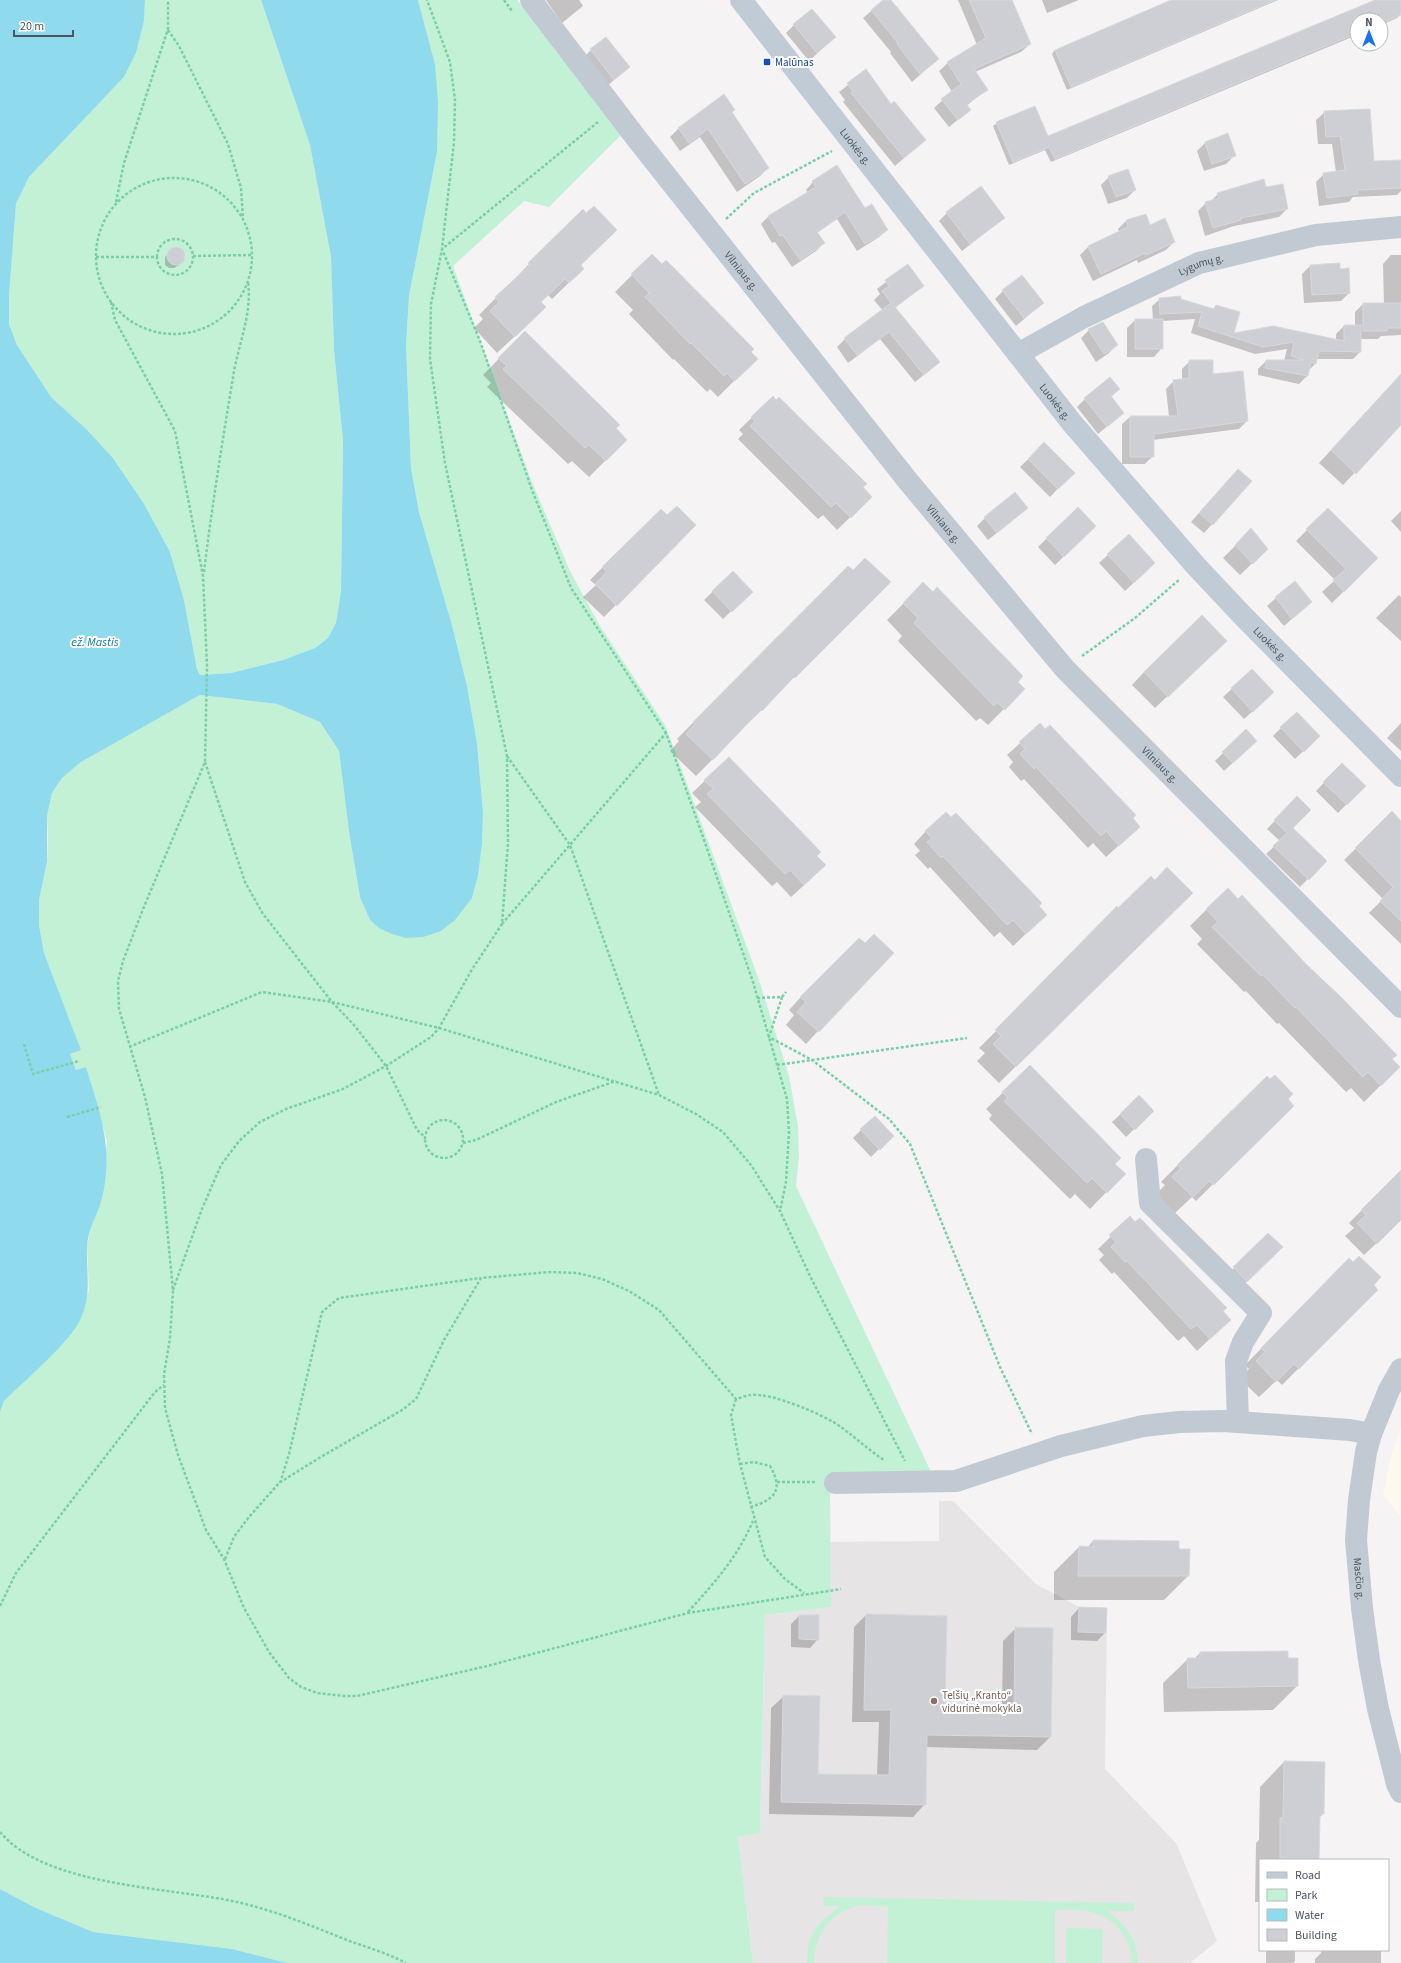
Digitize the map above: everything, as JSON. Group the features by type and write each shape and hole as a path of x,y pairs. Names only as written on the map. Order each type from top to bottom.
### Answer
{"main road":[{"name":"Luokės g.","path":"741,0 1072,424 1196,566 1243,616 1401,776"}],"street":[{"name":"Vilniaus g.","path":"532,0 632,133 908,482 1064,669 1401,1007"},
{"name":"Lygumų g.","path":"1018,354 1084,317 1199,263 1316,235 1401,227"},
{"path":"1146,1159 1150,1203 1261,1313 1243,1342 1236,1361 1238,1422"},
{"name":"Masčio g.","path":"1401,1368 1389,1390 1371,1434 1366,1452 1359,1500 1356,1540 1362,1608 1378,1709 1397,1784 1401,1792"},
{"path":"834,1482 956,1481 1041,1452 1143,1426 1179,1422 1238,1422 1350,1430 1371,1434"}],"path":[{"path":"168,0 168,29 124,163 116,203 103,225 98,238 96,257 98,273 103,288 111,302 123,315 147,329 169,334 186,333 218,321 230,310 241,296 248,281"},
{"path":"427,0 450,62 455,100 454,142 442,250 431,311 430,359 436,411 446,471 507,756 508,843 502,924"},
{"path":"168,29 179,46 228,144 241,188 243,219"},
{"path":"442,250 598,122"},
{"path":"712,233 754,193 834,150 850,139"},
{"path":"116,203 136,188 159,179 184,178 208,185 228,199 243,219 250,236 252,255 248,281 250,298 246,323 233,376 211,512 203,576"},
{"path":"175,239 180,240 189,246 193,256 190,267 186,271 175,275 164,272 160,268 157,257 160,246 175,239"},
{"path":"442,250 480,341 532,490 571,588 666,733 757,998 787,1099 789,1132 786,1182 780,1210"},
{"path":"193,256 252,255"},
{"path":"96,257 157,257"},
{"path":"111,302 115,320 175,431 203,576 207,666 205,762 245,882 263,914 332,1002 354,1025 386,1066 418,1130 425,1137"},
{"path":"1064,669 1134,618 1196,566"},
{"path":"173,1291 202,1209 221,1165 239,1141 260,1122 286,1109 342,1089 386,1066 431,1037 439,1028 472,971 502,924 666,733"},
{"path":"507,756 570,844 659,1094"},
{"path":"205,762 123,960 118,981 119,1009 145,1098 162,1174 173,1291 165,1385 165,1408 178,1455 206,1530 224,1559 244,1608 269,1652 289,1678 301,1687 317,1693 357,1696 488,1666 688,1613 841,1589"},
{"path":"129,1047 262,992 332,1002 439,1028 659,1094 696,1114 723,1132 751,1165 780,1210 810,1276 912,1474 914,1482"},
{"path":"769,1037 782,997 786,992"},
{"path":"757,998 782,997"},
{"path":"769,1037 812,1060 889,1119 910,1144 1000,1367 1041,1452"},
{"path":"777,1065 967,1038"},
{"path":"24,1044 33,1074 79,1061"},
{"path":"463,1143 476,1140 556,1102 616,1081"},
{"path":"68,1118 101,1107"},
{"path":"446,1120 458,1125 462,1131 463,1143 457,1154 451,1158 439,1158 429,1151 426,1145 425,1137 429,1128 434,1123 446,1120"},
{"path":"280,1484 289,1454 322,1312 339,1298 481,1278 550,1272 577,1274 602,1279 629,1291 659,1310 736,1399"},
{"path":"224,1559 234,1537 280,1484 319,1458 402,1410 416,1399 444,1340 481,1278"},
{"path":"0,1606 16,1573 156,1392 165,1385"},
{"path":"736,1399 752,1394 787,1401 818,1414 840,1426 865,1447 889,1463"},
{"path":"736,1399 732,1415 740,1464 750,1507 765,1557 785,1579 804,1594"},
{"path":"740,1464 754,1462 770,1466 778,1479 777,1489 770,1499 750,1507"},
{"path":"777,1482 834,1482"},
{"path":"688,1613 724,1572 743,1545 754,1520"},
{"path":"0,1832 20,1850 40,1862 74,1874 244,1904 286,1915 406,1963"}],"shaded area":[{"path":"1401,1427 1401,1517 1383,1495 1390,1460"},
{"name":"Telšių „Kranto“ vidurinė mokykla","path":"939,1501 953,1501 1036,1584 1079,1607 1107,1608 1105,1769 1176,1843 1217,1941 1190,1963 753,1963 738,1837 760,1833 765,1615 831,1607 830,1542 939,1541"}],"green space":[{"path":"145,0 261,0 310,145 331,257 334,350 343,441 341,591 336,623 328,638 315,648 283,660 231,673 200,675 197,669 184,600 170,552 85,428 51,397 17,345 9,324 9,295 16,204 29,177 124,77 136,53 144,21"},
{"path":"418,0 517,0 623,133 549,207 524,201 453,266 531,480 570,571 600,626 665,725 759,980 789,1076 798,1126 799,1156 796,1186 939,1489 830,1490 831,1607 765,1615 760,1833 738,1837 753,1963 287,1963 232,1949 93,1932 36,1908 0,1889 0,1412 4,1401 65,1341 89,1291 87,1246 92,1221 102,1199 107,1141 86,1067 76,1070 70,1054 81,1050 44,953 39,925 39,900 47,862 47,816 52,793 62,778 81,762 200,695 277,704 320,722 339,751 349,832 360,897 370,920 472,898 478,876 482,844 483,812 477,743 467,686 452,625 419,512 411,468 406,345 409,296 437,152 435,64"},
{"path":"823,1897 1134,1903 1134,1911 1108,1911 1121,1922 1130,1933 1136,1946 1138,1963 1132,1963 1129,1945 1125,1937 1114,1924 1107,1919 1086,1911 1055,1910 1055,1963 887,1963 888,1907 864,1905 848,1909 839,1914 825,1927 817,1944 814,1954 814,1963 807,1963 809,1944 815,1930 825,1918 840,1906 823,1906"},
{"path":"1066,1928 1103,1929 1102,1963 1066,1963"}],"water":[{"name":"ež. Mastis","path":"0,0 145,0 144,21 136,53 124,77 29,177 16,204 9,295 9,324 17,345 51,397 85,428 112,457 144,504 170,552 184,600 197,669 200,675 231,673 283,660 315,648 328,638 336,623 341,591 343,441 334,350 331,257 310,145 261,0 418,0 435,64 438,102 437,152 409,296 406,345 411,468 419,512 452,625 467,686 477,743 483,812 482,844 478,876 472,898 455,920 441,931 423,937 406,938 379,928 370,920 360,897 349,832 339,751 320,722 277,704 200,695 81,762 62,778 52,793 47,816 47,862 39,900 39,925 44,953 81,1050 70,1054 76,1070 86,1067 96,1100 104,1131 107,1163 102,1198 91,1227 88,1240 88,1283 86,1300 81,1318 67,1339 57,1350 4,1401 0,1412"},
{"path":"0,1889 36,1908 93,1932 232,1949 287,1963 0,1963"}],"building":[{"path":"883,0 891,0 939,59 920,74 897,44 898,43 871,10"},
{"path":"969,0 1012,0 1031,44 974,69 988,90 966,104 971,110 958,120 941,99 961,84 947,62 986,38"},
{"path":"1171,0 1275,0 1071,87 1055,50"},
{"path":"1375,0 1401,0 1401,15 1389,20 1389,12 1349,12 1349,36 1055,159 1049,147 1013,162 996,122 1035,106 1048,136"},
{"path":"812,9 836,37 817,53 793,24"},
{"path":"606,37 630,67 614,80 590,49"},
{"path":"866,69 891,104 894,101 926,140 904,158 851,93 853,92 847,83"},
{"path":"724,94 735,110 732,112 769,168 745,184 708,129 689,143 678,128"},
{"path":"1370,109 1374,161 1401,160 1401,188 1357,190 1358,194 1327,198 1323,173 1345,170 1340,136 1326,137 1324,111"},
{"path":"1228,133 1236,156 1212,164 1205,142"},
{"path":"837,165 865,208 872,204 888,230 865,244 845,212 817,232 825,243 800,260 783,235 780,236 768,216 816,187 812,181"},
{"path":"1128,169 1136,190 1116,197 1108,176"},
{"path":"1264,179 1266,187 1283,184 1288,209 1241,218 1241,220 1213,228 1205,202 1219,198 1217,193"},
{"path":"981,186 1005,218 970,244 946,212"},
{"path":"594,206 617,230 581,265 584,269 569,283 565,279 541,302 546,307 515,337 490,311 499,302 495,297 530,265 528,263 583,209 586,213"},
{"path":"1146,214 1150,225 1165,218 1175,242 1146,255 1145,253 1101,274 1088,246 1128,227 1126,220"},
{"path":"176,247 182,250 185,256 182,262 176,265 170,262 167,256 170,250"},
{"path":"652,254 662,264 666,260 754,349 751,352 758,359 735,381 727,373 724,376 691,343 690,344 645,297 649,293 631,274"},
{"path":"1340,263 1340,269 1349,268 1350,293 1312,295 1310,265"},
{"path":"908,264 924,286 895,307 940,362 924,375 889,332 857,355 844,338 891,303 882,291 889,286 885,280"},
{"path":"1022,275 1044,303 1024,318 1002,290"},
{"path":"1181,296 1181,299 1214,309 1216,305 1240,312 1234,333 1273,326 1344,341 1344,325 1361,325 1361,352 1319,351 1316,364 1311,362 1308,376 1265,368 1266,360 1304,360 1291,356 1294,342 1263,347 1198,326 1202,312 1160,314 1159,298"},
{"path":"1363,303 1401,303 1401,328 1387,328 1387,331 1363,331"},
{"path":"1135,319 1163,319 1163,349 1135,349"},
{"path":"1103,322 1118,345 1104,354 1088,329"},
{"path":"525,331 620,425 616,428 627,440 606,461 589,445 585,448 503,369 507,366 498,358"},
{"path":"1189,360 1213,360 1213,374 1243,371 1248,421 1154,434 1154,457 1130,457 1130,416 1178,416 1173,380 1189,378"},
{"path":"1401,374 1401,425 1356,474 1331,450"},
{"path":"1110,377 1120,389 1111,396 1124,413 1107,427 1084,398"},
{"path":"773,396 776,400 779,397 867,484 863,487 872,497 851,518 836,503 831,507 750,426 755,421 751,417"},
{"path":"1044,442 1075,473 1058,489 1028,459"},
{"path":"1238,469 1252,481 1213,525 1199,513"},
{"path":"1015,492 1028,508 997,533 984,517"},
{"path":"677,506 696,525 617,606 595,584 607,572 602,567 661,509 667,515"},
{"path":"1078,507 1096,526 1064,557 1046,538"},
{"path":"1328,508 1378,558 1344,592 1333,580 1346,569 1306,529"},
{"path":"1251,528 1268,549 1253,564 1235,545"},
{"path":"1129,534 1155,563 1134,583 1107,554"},
{"path":"865,558 891,582 795,678 794,677 762,711 761,709 713,760 686,734 695,724 693,722 848,566 853,570"},
{"path":"733,571 753,592 732,612 712,591"},
{"path":"1295,581 1312,602 1292,619 1275,597"},
{"path":"923,582 933,592 937,587 1023,676 1018,682 1025,689 1005,710 997,702 994,706 914,623 918,618 903,603"},
{"path":"1202,615 1227,641 1168,697 1144,672"},
{"path":"1252,669 1274,692 1253,712 1231,688"},
{"path":"1297,712 1320,736 1304,752 1280,727"},
{"path":"1040,723 1045,729 1050,725 1136,815 1133,818 1140,827 1119,846 1106,831 1101,836 1036,767 1034,769 1020,754 1025,749 1019,742"},
{"path":"1246,729 1257,741 1233,763 1222,752"},
{"path":"729,757 821,852 817,856 826,865 804,885 790,870 785,874 707,794 713,789 704,780"},
{"path":"1342,763 1366,786 1347,805 1323,782"},
{"path":"1297,796 1311,810 1293,828 1327,861 1309,880 1273,846 1287,833 1274,820"},
{"path":"1392,811 1401,821 1401,921 1380,901 1393,887 1355,848"},
{"path":"946,812 951,817 956,813 1042,903 1039,906 1047,915 1026,934 1013,920 1007,925 943,856 941,858 927,842 932,838 925,831"},
{"path":"1167,867 1193,893 1016,1067 993,1044 1001,1036 995,1030 1117,906 1118,908 1151,876 1155,880"},
{"path":"1228,888 1238,899 1242,895 1307,965 1341,997 1397,1055 1392,1059 1400,1067 1381,1086 1368,1072 1363,1077 1296,1007 1295,1008 1263,975 1261,976 1212,927 1218,922 1206,909"},
{"path":"874,934 894,953 819,1032 797,1012 806,1002 800,997 859,938 865,943"},
{"path":"1030,1065 1121,1158 1115,1164 1126,1174 1107,1193 1092,1178 1087,1183 1004,1101 1008,1098 1002,1092"},
{"path":"1275,1075 1293,1094 1288,1099 1294,1106 1214,1185 1209,1181 1193,1197 1172,1177 1181,1168 1177,1165 1267,1076 1270,1079"},
{"path":"1139,1095 1154,1111 1135,1130 1120,1114"},
{"path":"875,1116 894,1136 880,1150 860,1129"},
{"path":"1401,1170 1401,1220 1377,1244 1357,1223 1366,1215 1361,1210"},
{"path":"1130,1216 1135,1222 1140,1218 1227,1308 1223,1311 1231,1320 1210,1339 1197,1325 1191,1329 1127,1261 1125,1262 1111,1247 1116,1242 1109,1235"},
{"path":"1268,1233 1283,1247 1247,1282 1233,1267"},
{"path":"1359,1256 1381,1277 1374,1285 1378,1290 1299,1369 1294,1364 1276,1382 1256,1361 1265,1352 1261,1348 1349,1258 1353,1262"},
{"path":"1093,1540 1179,1541 1179,1549 1190,1549 1189,1576 1078,1576 1079,1546 1093,1547"},
{"path":"1079,1607 1107,1608 1106,1633 1078,1632"},
{"path":"866,1614 947,1616 945,1706 1014,1708 1015,1627 1053,1628 1051,1737 927,1735 926,1805 781,1802 783,1695 820,1696 818,1774 889,1775 891,1710 864,1710"},
{"path":"799,1615 819,1615 819,1640 799,1639"},
{"path":"1288,1651 1288,1658 1298,1658 1298,1686 1188,1688 1187,1658 1200,1658 1200,1652"},
{"path":"1284,1761 1325,1762 1324,1814 1320,1814 1319,1859 1280,1859 1280,1818 1283,1818"}],"place":[{"name":"Malūnas","path":"767,62"},
{"name":"Telšių „Kranto“ vidurinė mokykla","path":"934,1701"}]}
